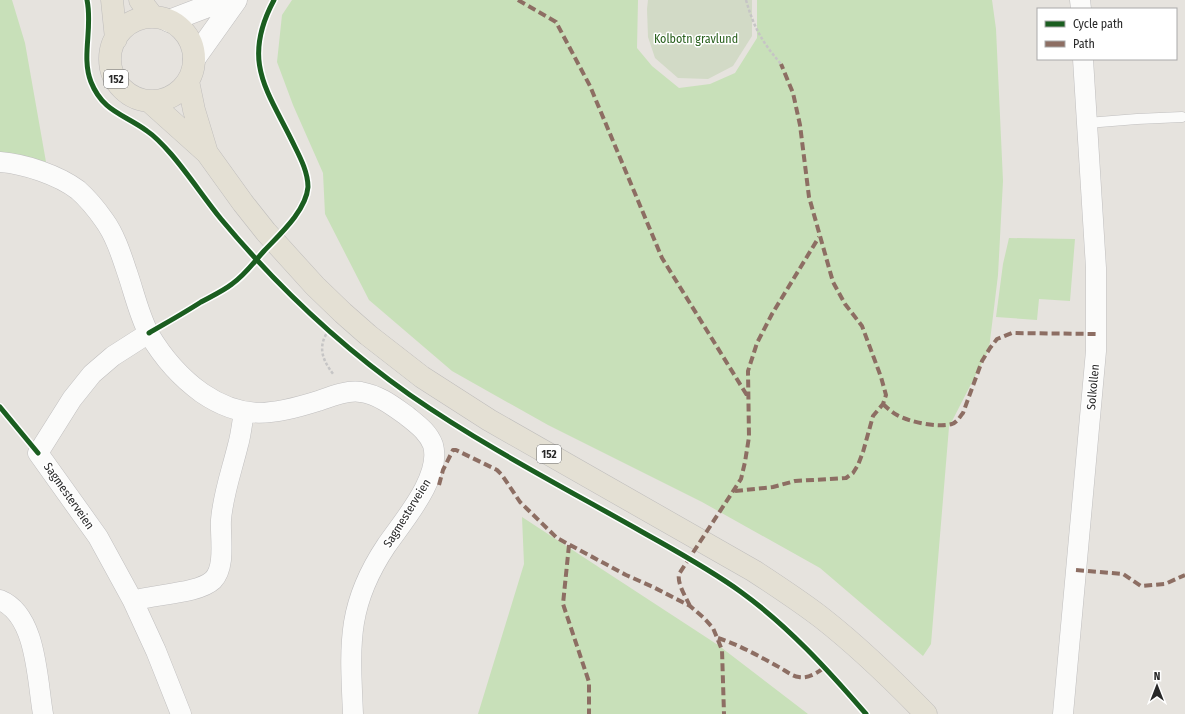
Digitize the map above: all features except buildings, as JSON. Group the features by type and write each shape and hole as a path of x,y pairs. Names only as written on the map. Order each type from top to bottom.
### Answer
{"main road":[{"name":"152","path":"112,0 116,39"},
{"name":"152","path":"140,0 161,19 184,32 190,40 194,59 194,67 188,81 182,89 175,94 158,101 149,101 137,98 126,92 118,83 112,72 110,60 112,48 116,39 124,28 143,18 161,19"},
{"name":"152","path":"188,81 194,110 207,153"},
{"name":"152","path":"149,101 207,153 242,203 289,259 343,313 395,357 422,377 478,413 754,571 822,618 850,641 926,714"}],"street":[{"path":"161,19 224,0"},
{"path":"194,59 236,0"},
{"name":"Solkollen","path":"1063,714 1096,350 1096,268 1083,60"},
{"name":"Sagmesterveien","path":"0,162 39,171 78,190 89,202 104,220 115,238 149,333 170,363 194,387 211,399 230,408 244,412 261,414 279,412 347,393 360,392 372,395 391,404 423,429 429,436 435,458 426,488 375,564 360,595 356,608 352,631 351,667 353,714"},
{"name":"Sagmesterveien","path":"149,333 113,356 92,374 72,399 38,453 98,537 133,601 156,650 182,714"},
{"path":"133,601 198,587 213,580 216,575 220,564 221,525 224,494 239,445 244,412"},
{"path":"0,600 11,606 17,612 26,627 34,659 43,714"}],"lane":[{"path":"1087,123 1182,117"}],"path":[{"path":"746,0 755,28 781,64"},
{"path":"324,326 334,335"},
{"path":"329,330 323,340 323,355 330,369 347,393"}],"green space":[{"path":"0,0 12,0 25,43 46,162 0,153"},
{"path":"292,0 638,0 637,48 652,66 679,88 710,84 735,73 757,38 757,0 992,0 996,29 1003,181 998,275 989,349 949,427 931,644 923,656 820,568 702,502 548,425 452,371 369,300 325,214 323,173 293,105 277,62 282,15"},
{"name":"Kolbotn gravlund","path":"648,0 752,0 752,36 733,66 708,79 678,78 655,58 648,37"},
{"path":"1009,238 1075,239 1070,301 1039,299 1037,320 996,317 1003,264"},
{"path":"522,517 718,645 808,714 478,714 524,564"}],"marked path":[{"path":"518,0 556,22 590,86 662,258 748,397"},
{"path":"735,491 773,487 795,481 846,478 853,473 858,465 873,416 883,404 886,395 862,326 845,304 833,282 809,197 800,125 793,93 781,64"},
{"path":"690,606 679,582 679,574 741,479 749,437 748,371 757,343 772,314 819,237"},
{"path":"883,404 902,418 932,425 952,424 957,421 963,413 982,361 997,339 1012,333 1096,334"},
{"path":"439,485 443,470 453,450 456,450 497,470 520,502 557,538 626,575 690,606 713,628 722,650 724,714"},
{"path":"569,545 563,604 589,682 589,714"},
{"path":"1076,570 1123,574 1141,586 1165,584 1185,575"},
{"path":"718,638 748,650 796,676 810,676 825,667"}],"cycle path":[{"path":"87,0 89,21 87,63 91,82 96,92 108,106 147,131 163,145 221,219 242,243 286,291 334,335 384,376 465,431 522,465 690,559 741,592 775,619 807,649 866,714"},
{"path":"149,333 229,287 245,273 291,222 306,196 308,182 304,166 268,93 262,76 259,60 259,42 264,22 274,0"},
{"path":"0,407 38,453"}]}
